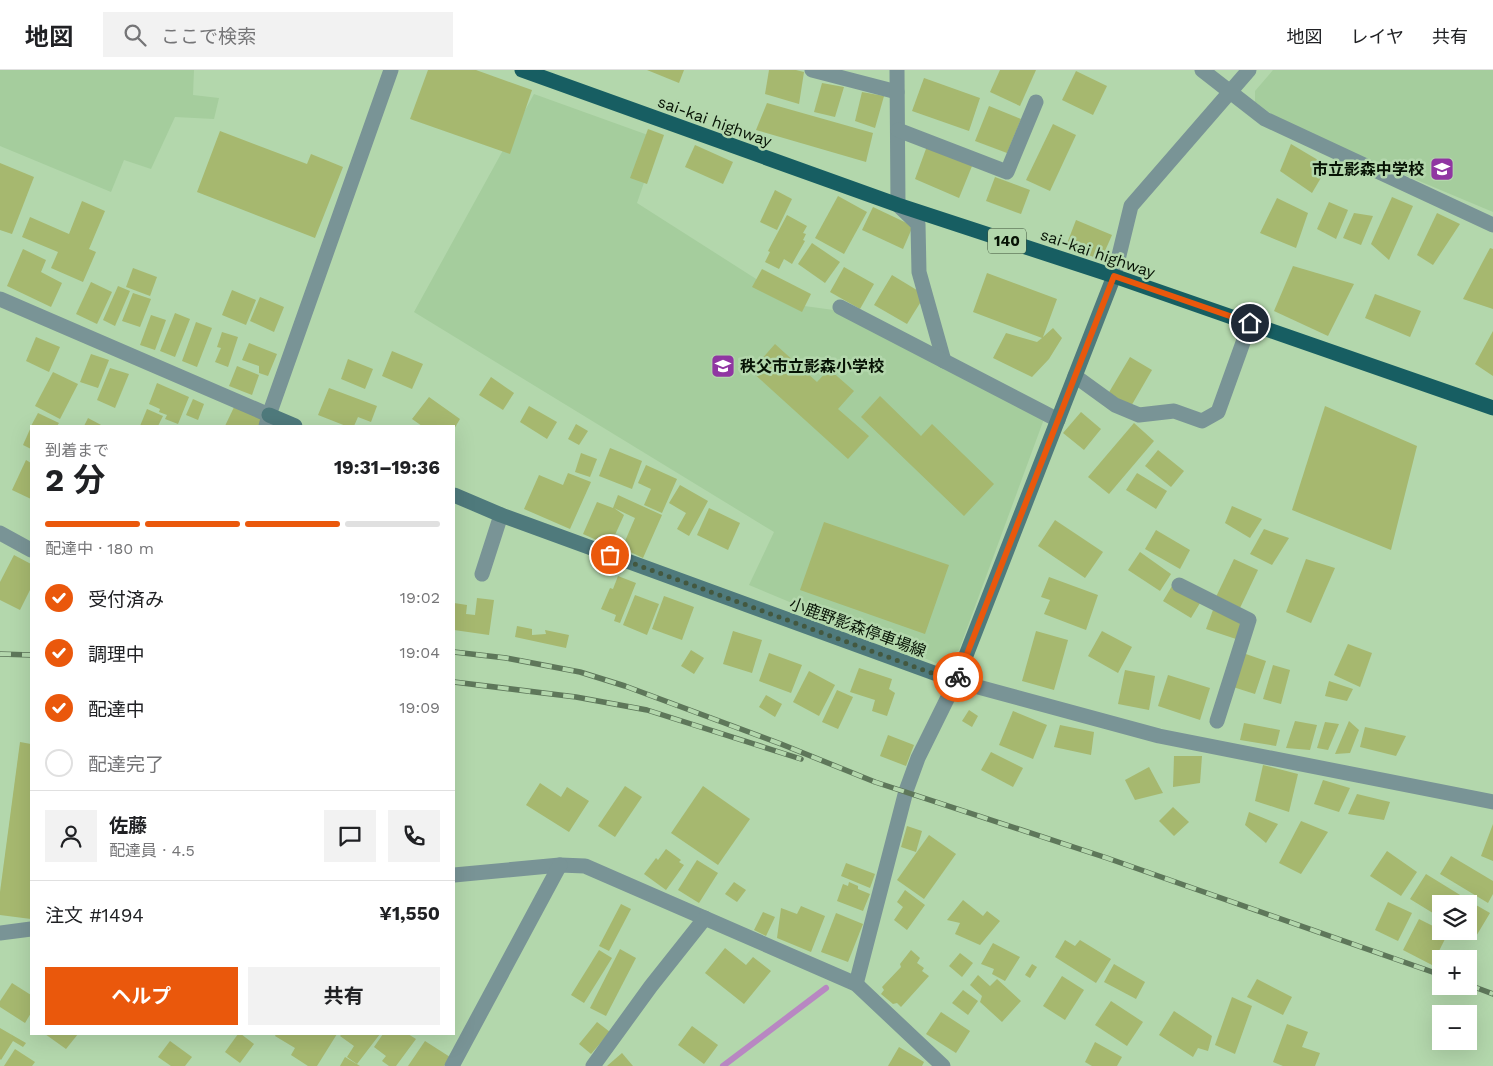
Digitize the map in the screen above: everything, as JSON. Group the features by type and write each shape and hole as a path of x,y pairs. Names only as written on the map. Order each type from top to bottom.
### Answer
{"highway":[{"name":"sai-kai highway","path":"522,70 898,205 1114,276 1493,408"}],"main road":[{"path":"956,682 1114,276"},
{"path":"268,421 290,425"},
{"name":"小鹿野影森停車場線","path":"455,495 501,515 956,682"}],"street":[{"path":"0,299 268,421 391,70"},
{"path":"812,70 897,92"},
{"path":"897,70 898,205 918,224 919,272 944,361"},
{"path":"1202,70 1265,119 1493,225"},
{"path":"1114,276 1131,206 1249,70"},
{"path":"898,130 1007,172 1036,102"},
{"path":"840,307 1058,420"},
{"path":"1075,376 1115,404 1139,415 1174,411 1202,421 1218,412 1250,323"},
{"path":"482,574 501,515"},
{"path":"0,533 30,549"},
{"path":"1179,585 1249,620 1217,720"},
{"path":"856,984 906,791 918,758 956,682 1159,736 1493,802"},
{"path":"455,875 560,865 585,866 856,984 939,1064"},
{"path":"452,1066 560,865"},
{"path":"592,1066 651,986 705,918"},
{"path":"0,933 30,929"}],"shaded area":[{"path":"0,70 194,70 193,95 219,98 214,119 175,117 151,169 124,160 111,192 0,146"},
{"name":"市立影森中学校","path":"1273,70 1493,70 1493,212 1288,126 1255,102 1255,91"},
{"name":"秩父市立影森小学校","path":"534,94 659,139 637,203 797,305 841,311 1044,419 959,650 936,663 749,585 774,532 414,312"}],"building":[{"path":"428,70 476,70 532,90 510,154 410,119"},
{"path":"647,70 684,70 679,83"},
{"path":"769,70 796,70 804,72 799,104 765,94"},
{"path":"1000,70 1036,70 1020,106 990,92"},
{"path":"1076,71 1107,86 1093,115 1062,100"},
{"path":"924,78 980,98 969,131 912,111"},
{"path":"822,83 844,87 835,117 814,112"},
{"path":"862,92 884,96 875,128 855,121"},
{"path":"767,103 873,133 866,162 756,130"},
{"path":"989,106 1021,119 1007,153 975,141"},
{"path":"1053,124 1076,135 1050,191 1026,180"},
{"path":"648,129 664,135 647,184 630,178"},
{"path":"220,131 307,164 311,154 343,167 315,238 197,192"},
{"path":"1291,144 1328,166 1312,193 1280,171"},
{"path":"695,145 733,162 723,184 685,167"},
{"path":"927,146 972,166 959,198 915,179"},
{"path":"0,163 34,177 12,234 0,230"},
{"path":"995,177 1030,190 1021,214 986,201"},
{"path":"775,190 792,199 777,230 760,222"},
{"path":"838,196 867,212 844,254 815,238"},
{"path":"1392,197 1413,206 1389,260 1371,244"},
{"path":"1277,198 1308,213 1296,248 1260,233"},
{"path":"82,201 105,211 89,249 96,252 83,282 51,268 58,252 22,237 30,217 69,234"},
{"path":"1329,202 1348,210 1336,239 1317,229"},
{"path":"873,207 913,226 903,249 862,230"},
{"path":"1354,213 1373,216 1361,245 1343,238"},
{"path":"1437,213 1460,224 1433,265 1417,255"},
{"path":"787,215 807,226 803,233 806,234 803,240 805,241 792,264 784,259 779,269 765,262 770,252 768,251"},
{"path":"1076,220 1112,235 1101,260 1066,246"},
{"path":"812,243 840,262 825,283 798,264"},
{"path":"1490,248 1493,249 1493,309 1463,299"},
{"path":"23,249 46,260 41,272 62,283 51,307 7,286"},
{"path":"1293,266 1354,284 1328,336 1274,311"},
{"path":"844,267 874,284 860,309 830,292"},
{"path":"133,268 157,277 150,296 126,287"},
{"path":"762,269 811,294 802,312 752,287"},
{"path":"987,273 1057,299 1043,337 1053,328 1062,338 1049,359 1032,377 993,358 1006,333 1037,342 1042,338 973,312"},
{"path":"892,275 925,295 907,324 874,305"},
{"path":"91,282 112,292 97,324 76,314"},
{"path":"118,286 130,291 115,326 103,320"},
{"path":"232,290 256,300 246,325 222,315"},
{"path":"133,293 151,299 140,327 122,321"},
{"path":"1375,294 1421,311 1410,337 1365,318"},
{"path":"260,297 284,307 274,332 250,321"},
{"path":"175,313 190,319 175,357 160,351"},
{"path":"151,315 166,320 155,350 140,345"},
{"path":"196,322 212,328 197,367 182,361"},
{"path":"1493,331 1493,376 1475,364"},
{"path":"222,332 238,337 228,367 215,362 221,348 217,347"},
{"path":"36,337 60,347 49,372 26,361"},
{"path":"249,343 277,354 268,376 259,373 259,366 242,360"},
{"path":"775,344 817,382 829,369 854,391 838,409 869,436 848,459 751,371"},
{"path":"392,351 423,364 412,389 382,376"},
{"path":"91,354 109,360 98,388 80,382"},
{"path":"1130,357 1152,370 1130,408 1108,394"},
{"path":"348,359 373,369 365,389 341,379"},
{"path":"237,366 259,375 252,395 229,386"},
{"path":"110,368 129,374 115,408 97,400"},
{"path":"53,372 78,384 60,419 35,406"},
{"path":"491,377 514,393 503,410 479,395"},
{"path":"157,383 189,397 178,424 165,419 167,415 159,412 160,409 149,404"},
{"path":"329,388 377,406 371,422 358,417 354,425 343,425 318,415"},
{"path":"880,396 921,436 932,424 994,484 964,516 861,417"},
{"path":"429,397 460,419 455,427 455,425 421,425 412,419"},
{"path":"193,399 204,404 198,420 186,415"},
{"path":"235,405 267,420 265,425 225,425"},
{"path":"529,406 557,422 547,439 520,422"},
{"path":"1325,406 1417,446 1391,550 1292,510"},
{"path":"147,409 163,416 158,425 140,425"},
{"path":"1081,412 1101,429 1084,450 1063,433"},
{"path":"38,413 59,423 58,425 32,425"},
{"path":"88,418 101,425 84,425"},
{"path":"1134,423 1154,441 1109,494 1088,477"},
{"path":"576,424 588,431 579,445 568,439"},
{"path":"30,429 30,448 23,445"},
{"path":"610,448 642,461 632,489 599,476"},
{"path":"1158,450 1184,471 1171,487 1145,466"},
{"path":"581,453 597,459 590,477 575,472"},
{"path":"26,460 30,462 30,499 12,490"},
{"path":"646,465 677,479 662,513 644,505 651,489 638,483"},
{"path":"568,473 591,482 570,529 524,509 539,475 563,485"},
{"path":"1137,473 1167,491 1156,509 1126,490"},
{"path":"680,485 708,501 689,536 677,529 686,513 669,503"},
{"path":"618,495 662,515 643,558 622,548 635,518 614,508 624,515 610,546 583,534 597,502 613,508"},
{"path":"1232,506 1262,519 1250,538 1225,523"},
{"path":"709,508 740,523 728,550 697,535"},
{"path":"1055,520 1103,552 1085,578 1038,546"},
{"path":"824,522 949,565 925,634 800,590"},
{"path":"1264,529 1289,538 1272,565 1250,554"},
{"path":"1156,530 1190,550 1180,569 1145,549"},
{"path":"1140,552 1171,574 1160,591 1128,570"},
{"path":"14,555 30,563 30,590 20,610 0,600 0,582"},
{"path":"1234,559 1258,570 1239,610 1215,599"},
{"path":"1306,559 1335,568 1311,623 1286,612"},
{"path":"618,576 636,583 620,623 614,621 616,615 601,609 610,588 613,589"},
{"path":"1049,577 1098,595 1086,630 1044,614 1050,600 1041,597"},
{"path":"1172,586 1200,603 1191,618 1163,601"},
{"path":"635,595 659,604 647,635 623,625"},
{"path":"664,596 694,607 682,640 652,629"},
{"path":"477,598 494,600 489,635 455,630 455,603 467,605 466,614 475,615"},
{"path":"1213,610 1242,621 1236,639 1206,629"},
{"path":"517,626 532,629 532,635 546,634 545,630 569,635 566,648 515,637"},
{"path":"733,631 762,640 752,673 723,664"},
{"path":"1036,631 1068,640 1054,690 1022,681"},
{"path":"1102,631 1132,647 1118,673 1088,656"},
{"path":"1348,644 1372,653 1360,687 1334,675"},
{"path":"691,650 704,658 694,674 681,666"},
{"path":"769,653 802,665 791,693 759,681"},
{"path":"1243,653 1266,661 1255,694 1233,687"},
{"path":"1273,665 1290,670 1281,704 1263,699"},
{"path":"859,668 892,679 889,689 895,693 887,716 872,711 875,700 850,692"},
{"path":"1125,670 1155,676 1149,710 1118,704"},
{"path":"809,671 835,685 819,716 793,702"},
{"path":"1168,675 1210,688 1200,720 1158,706"},
{"path":"1329,681 1353,689 1347,701 1325,696"},
{"path":"837,690 853,697 838,729 822,722"},
{"path":"766,695 782,704 775,717 759,707"},
{"path":"969,710 978,716 972,727 962,721"},
{"path":"1013,711 1047,725 1033,759 999,745"},
{"path":"1295,721 1317,725 1310,750 1286,748"},
{"path":"1349,721 1359,730 1350,753 1335,754"},
{"path":"1325,722 1339,724 1328,750 1317,748"},
{"path":"1244,723 1280,730 1276,746 1240,740"},
{"path":"1060,725 1094,732 1091,755 1054,747"},
{"path":"1365,727 1406,736 1396,756 1360,747"},
{"path":"888,735 914,745 906,766 880,756"},
{"path":"20,742 30,744 30,919 0,915 0,892"},
{"path":"991,752 1023,768 1013,787 981,770"},
{"path":"1174,756 1202,756 1200,783 1173,787"},
{"path":"1263,765 1298,774 1289,812 1255,801"},
{"path":"1149,767 1163,793 1135,800 1125,780"},
{"path":"1323,780 1350,788 1339,812 1314,804"},
{"path":"540,783 561,797 567,787 589,801 569,832 526,805"},
{"path":"625,786 642,797 615,837 598,826"},
{"path":"703,786 750,819 718,865 671,833"},
{"path":"1357,794 1390,802 1384,820 1348,814"},
{"path":"1173,807 1189,822 1174,836 1159,821"},
{"path":"1249,812 1278,824 1266,843 1245,825"},
{"path":"1301,821 1328,832 1301,874 1279,863"},
{"path":"1493,824 1493,861 1481,856"},
{"path":"907,826 922,831 916,852 901,847"},
{"path":"929,835 956,854 924,899 897,880"},
{"path":"666,849 681,860 679,862 684,865 666,890 644,874 656,858 658,860"},
{"path":"1387,851 1417,872 1401,896 1370,876"},
{"path":"1451,856 1493,881 1493,894 1488,903 1440,874"},
{"path":"697,860 718,873 699,903 678,890"},
{"path":"846,863 875,874 870,888 841,876"},
{"path":"1426,874 1460,895 1432,895 1432,912 1410,899"},
{"path":"734,882 746,890 737,902 725,894"},
{"path":"849,882 858,886 858,889 870,894 863,911 837,901 843,884 848,886"},
{"path":"905,890 925,905 907,930 894,920 903,907 897,902"},
{"path":"963,900 983,916 987,911 1000,921 980,945 955,934 960,923 947,920"},
{"path":"1388,902 1412,913 1398,941 1375,930"},
{"path":"621,904 631,909 609,951 599,946"},
{"path":"801,906 825,916 811,952 777,938 781,908 797,914"},
{"path":"1477,906 1490,913 1477,935"},
{"path":"763,912 775,917 766,936 754,930"},
{"path":"836,913 863,924 848,962 821,952"},
{"path":"1419,919 1432,926 1432,940 1444,940 1440,950 1432,950 1432,965 1403,950"},
{"path":"1065,940 1075,946 1080,940 1111,959 1096,983 1055,957"},
{"path":"993,943 1020,957 1005,981 992,974 994,969 981,964"},
{"path":"725,948 746,965 753,957 771,971 744,1004 705,973"},
{"path":"620,949 636,958 606,1016 590,1008"},
{"path":"599,950 612,958 584,1003 571,995"},
{"path":"911,950 920,958 917,963 924,968 922,971 929,976 901,1007 897,1003 893,1004 881,994 884,990 882,987 901,967 900,964"},
{"path":"960,953 973,963 962,977 949,966"},
{"path":"1032,964 1037,967 1030,978 1025,975"},
{"path":"1114,964 1145,982 1136,999 1104,982"},
{"path":"978,975 990,986 997,979 1021,1001 1002,1022 980,1002 982,996 970,985"},
{"path":"1062,976 1084,990 1065,1020 1043,1006"},
{"path":"1257,979 1292,997 1283,1015 1247,997"},
{"path":"12,983 30,994 30,1015 25,1023 0,1007 0,1001"},
{"path":"963,990 978,1001 968,1015 952,1003"},
{"path":"1232,997 1252,1006 1235,1054 1215,1045"},
{"path":"1111,1001 1143,1022 1127,1046 1095,1025"},
{"path":"1174,1011 1212,1036 1208,1051 1198,1048 1193,1057 1159,1035"},
{"path":"941,1012 970,1031 956,1053 926,1034"},
{"path":"597,1022 610,1032 591,1054 579,1044"},
{"path":"1287,1024 1308,1032 1302,1047 1320,1053 1315,1066 1283,1066 1273,1062"},
{"path":"692,1026 718,1045 704,1064 678,1045"},
{"path":"0,1028 26,1043 23,1047 13,1041 1,1060 0,1059"},
{"path":"46,1035 77,1035 66,1049"},
{"path":"237,1035 242,1035 254,1044 240,1063 225,1052"},
{"path":"336,1035 317,1066 308,1066 291,1055 295,1048 275,1036"},
{"path":"379,1035 357,1064 347,1057 354,1046 340,1036"},
{"path":"382,1035 410,1035 416,1039 396,1066 389,1066 382,1061 386,1056 374,1047"},
{"path":"170,1041 192,1057 185,1066 171,1066 158,1057"},
{"path":"425,1041 450,1057 444,1066 408,1066"},
{"path":"1095,1042 1122,1057 1117,1066 1092,1066 1085,1062"},
{"path":"899,1047 924,1062 922,1066 888,1066"},
{"path":"15,1049 35,1062 32,1066 4,1066"},
{"path":"622,1053 633,1066 607,1066"},
{"path":"345,1057 360,1066 340,1066"}],"waterway":[{"path":"723,1066 826,988"}],"railway":[{"path":"455,652 506,658 580,672 625,686 781,744 875,782 1107,858 1432,972"},
{"path":"0,654 30,655"},
{"path":"455,682 576,697 647,710 801,759"},
{"path":"1477,988 1493,994"}],"way so far":[{"path":"610,555 956,682 958,677"}],"place":[{"name":"市立影森中学校","path":"1442,169"},
{"name":"秩父市立影森小学校","path":"723,366"}],"route":[{"path":"958,677 1114,276 1250,323"}]}
